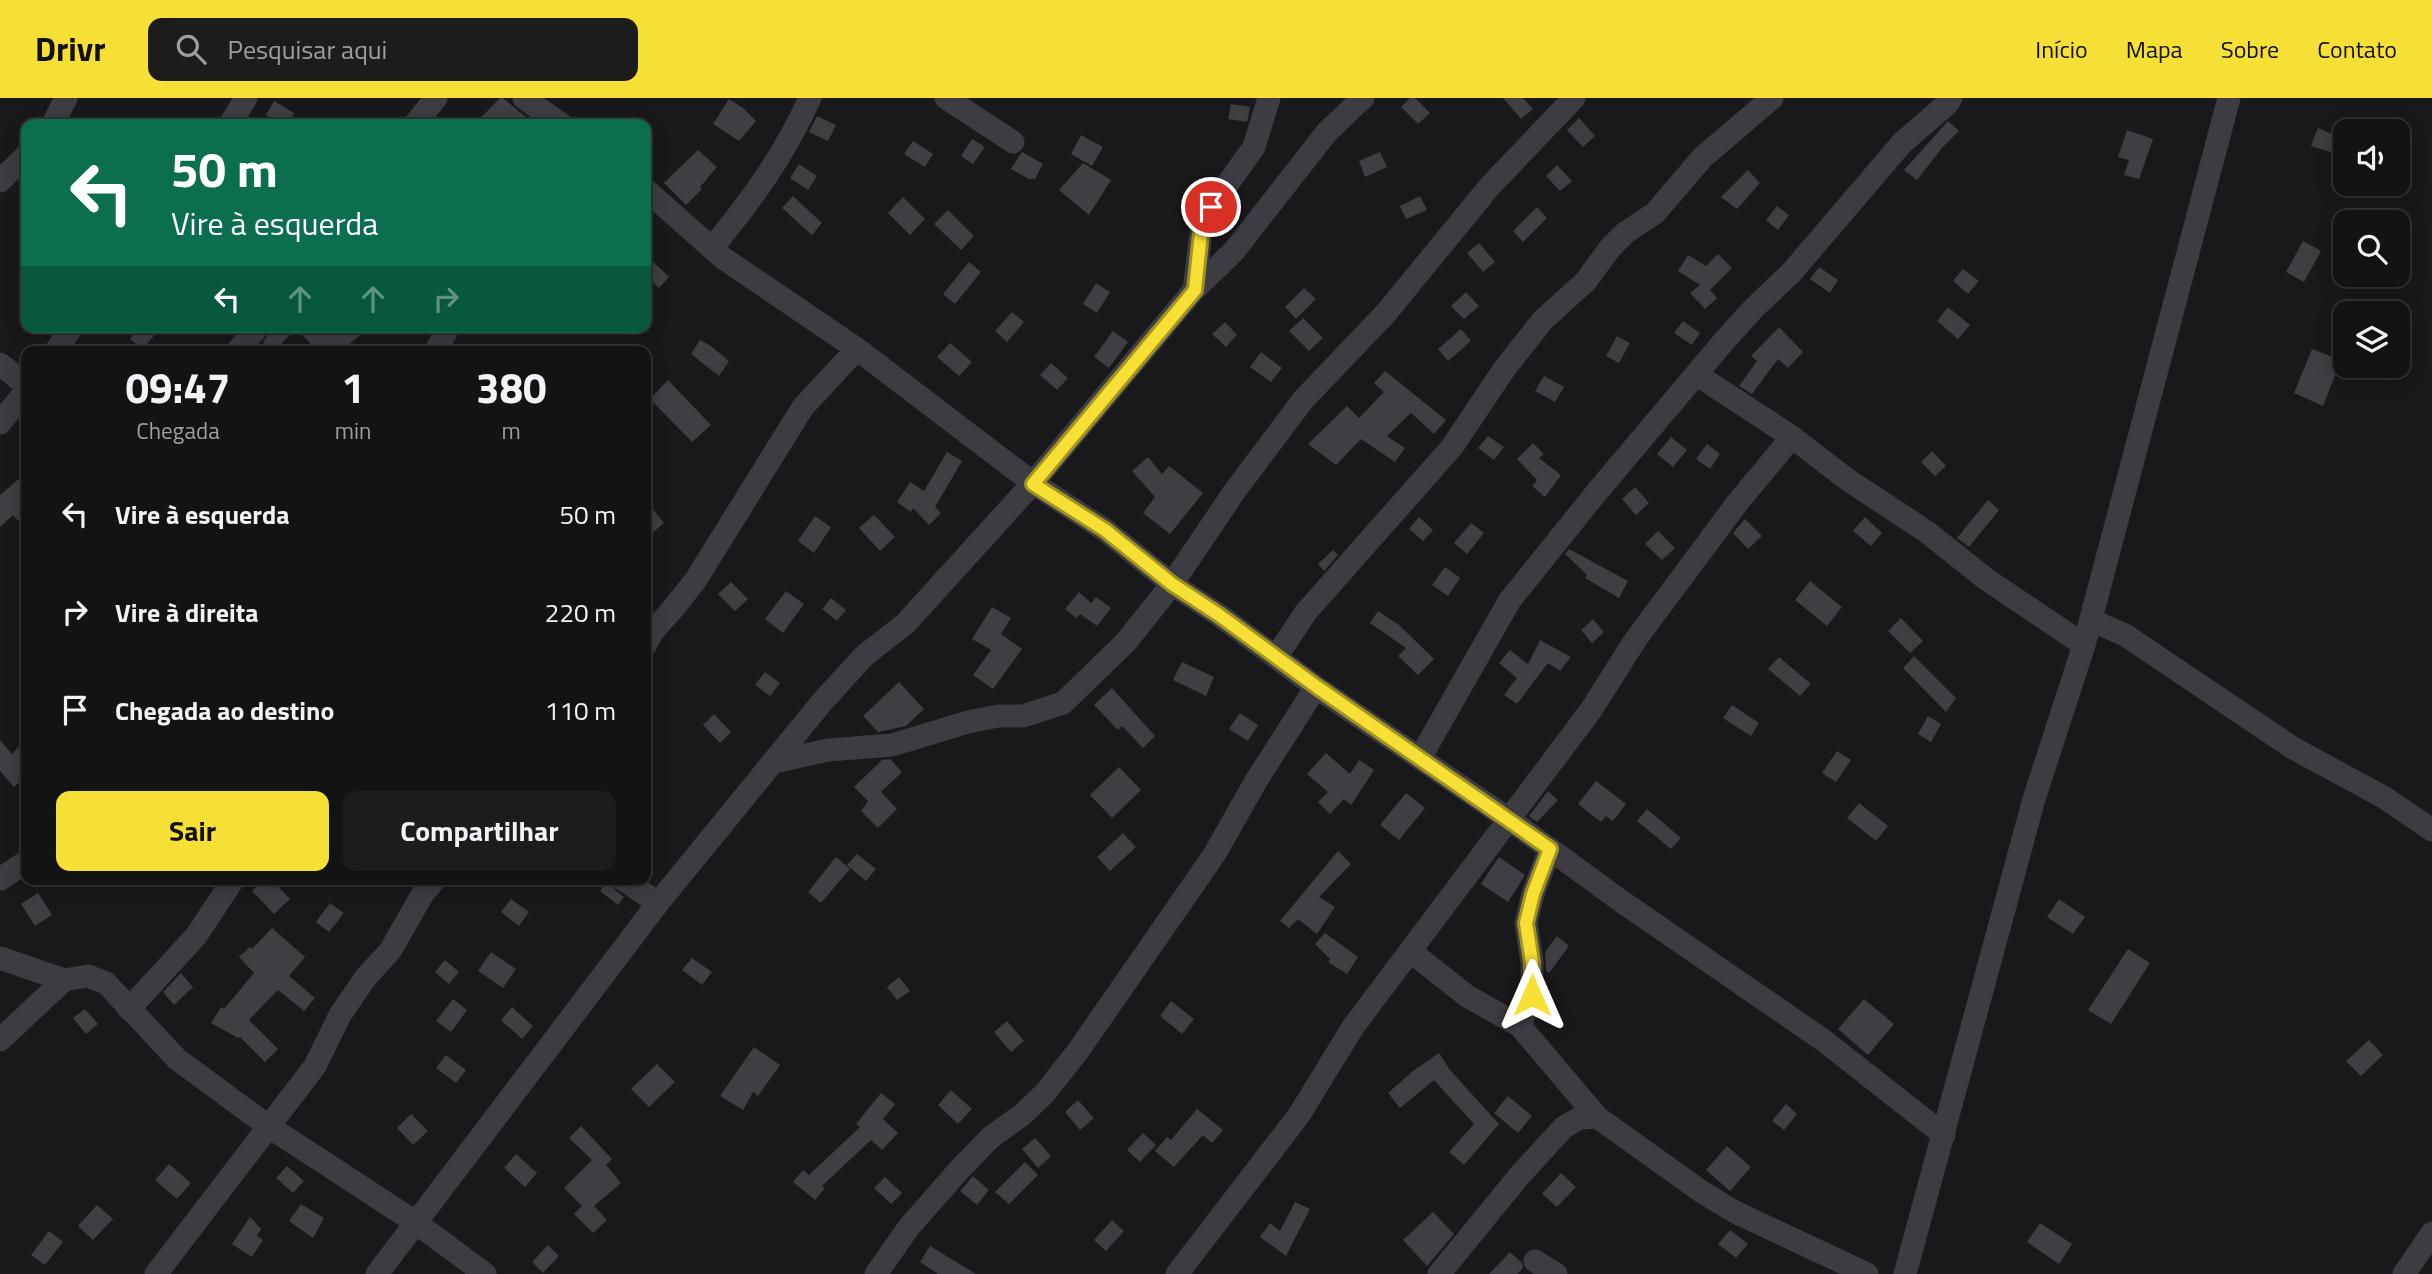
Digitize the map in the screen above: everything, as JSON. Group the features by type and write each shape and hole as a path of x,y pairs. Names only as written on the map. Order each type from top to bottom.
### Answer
{"street":[{"path":"56,119 66,98"},
{"path":"233,119 246,98"},
{"path":"419,119 436,98"},
{"path":"524,98 554,119"},
{"path":"712,248 754,196 790,141 810,98"},
{"path":"946,98 1013,142"},
{"path":"1195,290 1202,223 1254,147 1269,98"},
{"path":"377,1274 658,903 822,702 864,655 905,624 1033,484 1195,290 1234,251 1327,132 1363,98"},
{"path":"774,762 828,750 892,745 968,722 998,716 1023,716 1063,704 1126,642 1172,584 1234,492 1303,400 1386,313 1490,186 1574,98"},
{"path":"1276,657 1306,612 1452,447 1505,368 1543,320 1586,281 1609,248 1625,233 1655,213 1703,158 1772,98"},
{"path":"1420,758 1510,600 1596,493 1696,374 1754,308 1791,273 1902,143 1951,98"},
{"path":"1905,1274 2034,799 2091,620 2229,98"},
{"path":"0,181 21,161"},
{"path":"651,194 723,258 857,349 1033,484 1105,530 1172,584 1317,687 1823,1040 1944,1135"},
{"path":"651,634 701,571 803,407 857,349"},
{"path":"0,364 21,381"},
{"path":"1696,374 1792,437 1848,480 1927,532 1986,579 2084,645"},
{"path":"0,423 21,397"},
{"path":"1177,1274 1299,1115 1353,1027 1591,710 1636,639 1738,502 1792,437"},
{"path":"2091,620 2125,635 2293,748 2385,798 2432,830"},
{"path":"876,1274 909,1227 958,1170 991,1137 1022,1115 1045,1093 1078,1051 1214,855 1256,781 1317,687"},
{"path":"1520,1026 1532,995 1532,962 1526,923 1533,894 1550,849"},
{"path":"0,879 21,865"},
{"path":"129,1009 196,936 230,885"},
{"path":"156,1274 315,1066 340,1015 366,977 390,951 422,895 431,885"},
{"path":"631,885 658,903"},
{"path":"1410,951 1467,996 1520,1026 1597,1117 1713,1199 1867,1274"},
{"path":"0,958 64,980 88,976 106,983 177,1059 268,1126 415,1222 485,1274"},
{"path":"0,1040 64,980"},
{"path":"1439,1274 1520,1175 1564,1127 1580,1118 1597,1117"},
{"path":"2404,1274 2432,1233"},
{"path":"1535,1261 1556,1274"}],"building":[{"path":"503,98 528,119 480,119"},
{"path":"1410,98 1415,98 1430,113 1418,124 1401,107"},
{"path":"1503,98 1523,98 1533,109 1521,119"},
{"path":"729,99 756,121 739,141 713,124"},
{"path":"274,101 294,113 291,119 274,119 266,115"},
{"path":"1231,104 1250,107 1247,122 1228,119"},
{"path":"817,116 836,125 828,141 809,132"},
{"path":"1579,118 1595,136 1583,147 1567,130"},
{"path":"1948,121 1959,131 1917,180 1904,170"},
{"path":"2318,128 2333,134 2331,152 2311,146"},
{"path":"2127,130 2153,139 2139,179 2124,175 2129,160 2118,157"},
{"path":"1081,135 1103,147 1092,166 1071,154"},
{"path":"972,139 985,147 973,164 961,156"},
{"path":"913,141 933,154 925,167 904,154"},
{"path":"698,150 717,167 700,187 702,189 686,205 664,183"},
{"path":"1022,152 1043,164 1035,179 1029,179 1011,169"},
{"path":"1380,152 1387,167 1365,177 1359,161"},
{"path":"1083,163 1111,180 1089,215 1059,190"},
{"path":"799,164 817,176 808,190 790,178"},
{"path":"1557,165 1572,181 1560,191 1546,176"},
{"path":"1748,170 1760,183 1737,209 1721,197"},
{"path":"793,196 822,223 812,235 782,208"},
{"path":"1420,196 1427,210 1406,219 1400,206"},
{"path":"903,197 925,219 910,235 888,213"},
{"path":"1777,206 1789,215 1778,230 1766,220"},
{"path":"1537,207 1547,218 1523,242 1513,231"},
{"path":"948,210 974,236 961,250 934,224"},
{"path":"2303,241 2321,251 2304,282 2286,272"},
{"path":"1479,243 1495,262 1483,272 1467,253"},
{"path":"1718,254 1732,268 1710,290 1717,298 1705,309 1690,293 1700,285 1678,271 1688,255 1706,266"},
{"path":"651,260 669,277 659,288 651,281"},
{"path":"969,262 981,272 955,304 943,294"},
{"path":"1819,267 1838,280 1830,293 1810,279"},
{"path":"1963,269 1979,281 1968,294 1953,281"},
{"path":"1096,283 1110,292 1097,313 1083,304"},
{"path":"1304,288 1316,299 1296,319 1285,307"},
{"path":"1466,292 1479,306 1464,319 1451,306"},
{"path":"1948,307 1970,325 1958,339 1937,321"},
{"path":"1012,312 1024,322 1007,342 995,331"},
{"path":"1303,318 1323,338 1309,351 1289,331"},
{"path":"1683,321 1700,333 1692,345 1674,333"},
{"path":"1225,322 1237,335 1226,347 1212,334"},
{"path":"1779,327 1803,352 1788,368 1778,359 1752,394 1739,386 1757,361 1751,356"},
{"path":"1461,329 1471,341 1448,361 1438,349"},
{"path":"1113,331 1128,342 1109,368 1094,357"},
{"path":"135,333 156,333 145,346 139,346 130,339"},
{"path":"269,333 292,333 279,346 267,346 263,342"},
{"path":"300,333 363,333 347,346 313,346"},
{"path":"1617,336 1630,343 1619,363 1606,356"},
{"path":"700,340 729,361 719,376 691,354"},
{"path":"950,343 972,362 959,376 937,357"},
{"path":"2312,349 2333,357 2334,378 2323,406 2294,393"},
{"path":"1261,352 1282,368 1271,382 1250,367"},
{"path":"1051,363 1068,378 1057,390 1040,375"},
{"path":"1385,371 1446,420 1434,434 1411,413 1387,436 1405,448 1395,462 1361,439 1336,465 1308,444 1347,406 1359,418 1384,392 1374,383"},
{"path":"1544,376 1564,387 1555,402 1535,391"},
{"path":"668,380 711,425 692,442 651,398"},
{"path":"1488,436 1504,447 1494,460 1478,448"},
{"path":"1671,437 1687,450 1673,467 1657,454"},
{"path":"1533,443 1544,454 1539,458 1561,475 1545,497 1532,486 1537,480 1517,459"},
{"path":"1707,444 1720,454 1710,469 1696,459"},
{"path":"1932,451 1946,466 1935,476 1921,462"},
{"path":"947,452 962,461 935,507 941,513 929,525 913,508 911,512 897,502 910,482 924,491"},
{"path":"1148,457 1162,474 1169,466 1203,493 1170,534 1143,513 1155,497 1132,471"},
{"path":"21,477 21,524 13,515 0,527 0,495"},
{"path":"1635,487 1649,503 1636,515 1622,499"},
{"path":"1988,500 1999,510 1969,547 1957,538"},
{"path":"651,507 664,523 651,534"},
{"path":"874,515 895,537 880,551 859,528"},
{"path":"815,516 831,527 814,553 798,541"},
{"path":"1419,517 1433,530 1423,541 1409,529"},
{"path":"1865,517 1882,533 1871,546 1853,531"},
{"path":"1745,519 1762,536 1748,549 1733,533"},
{"path":"1471,523 1484,533 1467,554 1454,543"},
{"path":"1658,531 1675,548 1662,560 1645,544"},
{"path":"1569,549 1628,581 1619,598 1585,578 1587,575 1565,554"},
{"path":"1333,550 1338,555 1324,571 1318,564"},
{"path":"1445,567 1460,578 1448,596 1432,585"},
{"path":"1810,581 1842,607 1827,626 1795,600"},
{"path":"731,582 748,599 735,611 718,594"},
{"path":"786,591 804,604 783,633 765,619"},
{"path":"1079,592 1091,603 1096,597 1111,608 1097,626 1080,614 1076,618 1065,609"},
{"path":"831,598 846,610 837,621 822,609"},
{"path":"992,607 1011,618 1001,634 1022,649 993,689 973,675 991,650 972,639"},
{"path":"1378,611 1399,625 1434,659 1418,675 1398,656 1406,648 1370,623"},
{"path":"1901,618 1923,641 1910,653 1888,631"},
{"path":"1593,619 1604,632 1592,643 1581,630"},
{"path":"1540,640 1571,657 1560,671 1548,663 1517,704 1504,695 1517,678 1499,663 1510,650 1528,664"},
{"path":"1914,656 1956,698 1946,712 1903,668"},
{"path":"1779,657 1811,684 1800,696 1768,669"},
{"path":"1182,662 1214,677 1206,696 1173,680"},
{"path":"765,672 780,683 770,696 755,685"},
{"path":"899,682 924,709 906,726 878,732 863,716"},
{"path":"1112,688 1155,736 1143,748 1122,726 1118,730 1094,705"},
{"path":"1732,705 1759,723 1751,736 1723,718"},
{"path":"1240,713 1258,725 1248,741 1229,729"},
{"path":"714,714 731,732 720,743 703,725"},
{"path":"1928,716 1941,724 1931,742 1918,734"},
{"path":"0,740 12,754 21,744 21,781 14,787 0,771"},
{"path":"1837,751 1851,760 1836,782 1822,773"},
{"path":"1326,753 1350,774 1359,760 1374,770 1351,805 1344,799 1330,814 1318,802 1328,792 1307,774"},
{"path":"890,759 902,772 881,792 897,809 878,828 861,811 868,801 854,787 882,760"},
{"path":"1119,767 1141,790 1112,818 1090,795"},
{"path":"1596,781 1626,804 1613,821 1606,816 1601,822 1578,804"},
{"path":"1548,791 1558,800 1537,822 1529,816"},
{"path":"1406,793 1425,808 1399,840 1380,825"},
{"path":"1859,803 1888,826 1876,841 1847,818"},
{"path":"1647,809 1681,838 1671,849 1637,821"},
{"path":"1123,833 1136,847 1110,871 1097,857"},
{"path":"1338,851 1351,864 1319,897 1335,907 1317,934 1298,919 1289,928 1280,921"},
{"path":"857,854 876,869 866,881 847,865"},
{"path":"836,857 850,869 821,903 808,892"},
{"path":"1499,857 1525,875 1508,902 1481,884"},
{"path":"259,885 277,885 290,899 274,914 252,891"},
{"path":"604,885 613,885 624,897 618,905 600,891"},
{"path":"38,893 52,915 35,926 21,904"},
{"path":"511,899 529,912 519,926 501,912"},
{"path":"2059,899 2085,917 2073,934 2047,917"},
{"path":"330,903 344,913 329,932 316,922"},
{"path":"272,928 305,957 289,976 315,998 304,1011 278,990 249,1020 278,1049 265,1062 240,1037 211,1023 221,1007 224,1009 254,973 239,957 250,947 252,949"},
{"path":"1325,933 1358,957 1347,974 1328,962 1330,959 1315,944"},
{"path":"1557,936 1569,946 1549,973 1546,971 1545,952"},
{"path":"2128,949 2150,963 2111,1024 2088,1010"},
{"path":"491,952 516,969 503,988 478,971"},
{"path":"692,958 712,972 702,985 682,970"},
{"path":"445,960 459,972 449,984 435,972"},
{"path":"181,973 193,987 174,1005 163,992"},
{"path":"899,977 910,991 897,1000 887,987"},
{"path":"453,999 467,1010 451,1032 436,1021"},
{"path":"1864,999 1894,1024 1868,1055 1838,1029"},
{"path":"1171,1001 1194,1019 1182,1034 1160,1016"},
{"path":"512,1007 533,1026 522,1039 501,1020"},
{"path":"85,1009 98,1024 86,1034 73,1018"},
{"path":"1007,1021 1024,1041 1011,1052 994,1032"},
{"path":"2369,1040 2383,1055 2361,1076 2346,1061"},
{"path":"754,1047 780,1065 758,1096 753,1092 743,1110 720,1096"},
{"path":"1439,1053 1450,1070 1499,1124 1464,1165 1449,1152 1474,1124 1434,1080 1400,1108 1388,1093"},
{"path":"446,1055 466,1070 456,1083 436,1068"},
{"path":"657,1064 675,1082 649,1107 631,1089"},
{"path":"951,1090 972,1109 958,1124 938,1105"},
{"path":"881,1093 895,1104 883,1119 898,1133 882,1150 871,1140 822,1186 825,1188 815,1200 793,1182 803,1170 809,1175 860,1127 856,1124"},
{"path":"1508,1096 1532,1116 1518,1133 1494,1113"},
{"path":"1078,1100 1094,1118 1080,1130 1065,1112"},
{"path":"1786,1104 1797,1114 1784,1130 1772,1121"},
{"path":"1197,1109 1223,1130 1212,1143 1203,1135 1174,1167 1155,1151 1167,1137 1171,1140"},
{"path":"411,1114 428,1131 413,1145 397,1128"},
{"path":"581,1126 612,1159 606,1165 621,1183 594,1206 607,1220 593,1233 574,1214 582,1206 564,1188 592,1160 569,1138"},
{"path":"1143,1133 1156,1145 1140,1162 1127,1150"},
{"path":"1035,1138 1051,1156 1038,1168 1022,1149"},
{"path":"1727,1146 1751,1167 1730,1191 1706,1170"},
{"path":"516,1154 537,1173 525,1187 504,1168"},
{"path":"1025,1162 1038,1175 1009,1204 995,1192"},
{"path":"169,1164 191,1183 177,1199 155,1180"},
{"path":"287,1166 304,1181 293,1193 276,1178"},
{"path":"1561,1173 1576,1187 1557,1207 1542,1194"},
{"path":"973,1176 989,1190 977,1205 960,1191"},
{"path":"885,1177 902,1193 891,1204 874,1188"},
{"path":"1295,1202 1310,1209 1286,1256 1260,1237 1270,1223 1280,1231"},
{"path":"301,1204 324,1218 313,1238 289,1221"},
{"path":"97,1205 113,1219 93,1240 78,1226"},
{"path":"1433,1212 1454,1234 1427,1266 1403,1240"},
{"path":"250,1217 261,1229 257,1236 263,1240 252,1257 232,1244"},
{"path":"1112,1220 1124,1231 1106,1251 1094,1240"},
{"path":"2040,1223 2072,1244 2059,1264 2027,1242"},
{"path":"1730,1230 1748,1244 1736,1258 1718,1244"},
{"path":"49,1231 63,1242 45,1265 31,1255"},
{"path":"548,1245 559,1256 543,1273 532,1262"},
{"path":"930,1246 976,1274 938,1274 920,1262"},
{"path":"1510,1252 1522,1263 1523,1268 1517,1274 1489,1274"}],"route":[{"path":"1211,207 1202,223 1195,290 1033,484 1105,530 1172,584 1550,849 1533,894 1526,923 1532,962 1532,995"}]}
